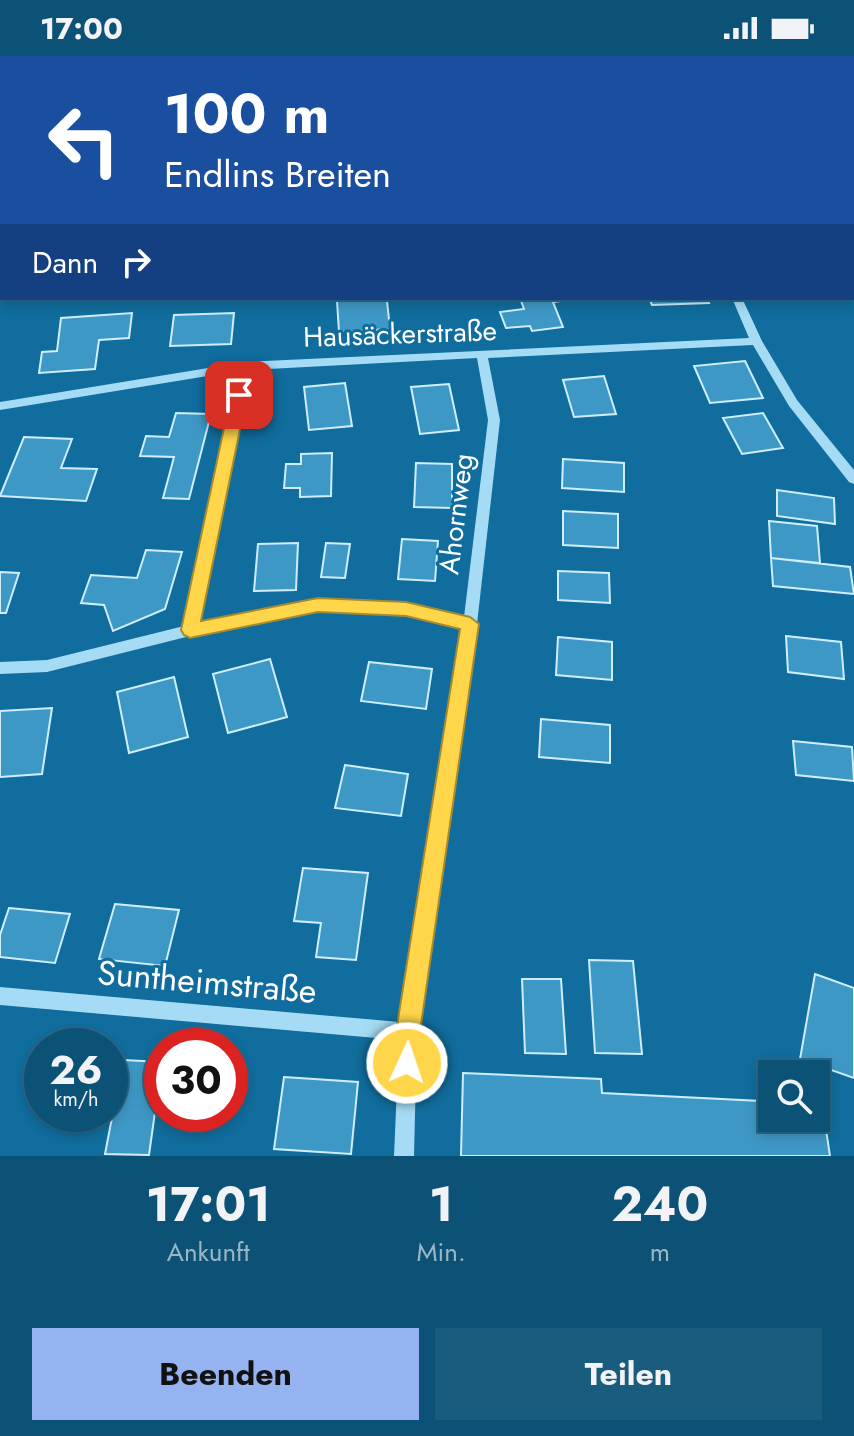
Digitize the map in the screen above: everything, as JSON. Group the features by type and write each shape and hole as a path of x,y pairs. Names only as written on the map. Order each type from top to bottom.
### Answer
{"street":[{"path":"738,300 756,341 793,403 854,479"},
{"name":"Hausäckerstraße","path":"0,406 245,366 415,355 482,355 756,341"},
{"name":"Ahornweg","path":"404,1156 408,1032 470,624 494,420 482,355"},
{"path":"190,630 245,366"},
{"path":"0,668 47,666 190,630 318,605 406,609 470,624"},
{"name":"Suntheimstraße","path":"0,996 408,1032"}],"building":[{"path":"405,300 387,301 390,329 339,332 337,301"},
{"path":"521,300 569,300 553,302 563,327 532,331 530,326 506,328 500,312 524,309"},
{"path":"650,300 708,300 709,303 652,305"},
{"path":"132,313 129,338 99,340 95,369 39,373 42,352 57,351 61,318"},
{"path":"234,313 231,344 170,346 174,315"},
{"path":"745,361 763,398 710,403 694,366"},
{"path":"604,376 616,414 574,417 563,380"},
{"path":"345,383 352,426 309,430 304,387"},
{"path":"449,384 459,430 420,434 411,387"},
{"path":"176,413 211,414 189,499 163,498 174,457 140,456 146,436 169,437"},
{"path":"763,413 783,448 742,454 723,418"},
{"path":"24,437 72,439 61,468 97,469 86,501 0,496"},
{"path":"332,453 331,496 300,497 300,488 284,488 286,464 301,464 301,454"},
{"path":"563,459 624,463 624,492 562,488"},
{"path":"416,463 452,464 452,508 414,507"},
{"path":"777,490 834,498 835,524 777,516"},
{"path":"563,511 618,514 618,548 563,545"},
{"path":"769,521 817,526 820,563 771,558"},
{"path":"402,539 438,541 435,581 398,579"},
{"path":"298,543 296,590 254,591 258,544"},
{"path":"326,543 350,544 345,578 321,577"},
{"path":"146,550 182,552 165,609 113,631 104,605 81,603 91,575 137,578"},
{"path":"771,558 850,567 854,594 773,586"},
{"path":"558,571 609,573 610,603 558,600"},
{"path":"0,572 19,573 6,613 0,613"},
{"path":"786,636 841,642 844,679 788,672"},
{"path":"558,637 612,642 612,680 556,675"},
{"path":"270,659 287,717 228,733 213,674"},
{"path":"369,662 432,669 426,709 361,701"},
{"path":"174,677 188,737 129,753 117,692"},
{"path":"52,708 42,774 0,777 0,711"},
{"path":"541,719 610,725 610,763 539,757"},
{"path":"793,741 852,747 854,781 796,775"},
{"path":"345,765 408,774 401,816 335,808"},
{"path":"303,868 368,873 356,960 316,957 321,923 294,921"},
{"path":"115,904 179,910 165,966 99,959"},
{"path":"9,908 70,914 55,963 0,957 0,935"},
{"path":"589,960 633,961 642,1054 595,1053"},
{"path":"815,974 854,988 854,1078 830,1070 830,1060 800,1059"},
{"path":"522,979 561,979 566,1054 525,1053"},
{"path":"128,1060 144,1061 144,1132 152,1132 149,1155 105,1154 109,1132 128,1132"},
{"path":"463,1073 601,1079 602,1093 758,1101 758,1132 826,1132 830,1156 461,1156"},
{"path":"284,1077 358,1082 351,1154 274,1149"}],"route":[{"path":"239,395 190,630 318,605 406,609 470,624 408,1032 407,1063"}]}
